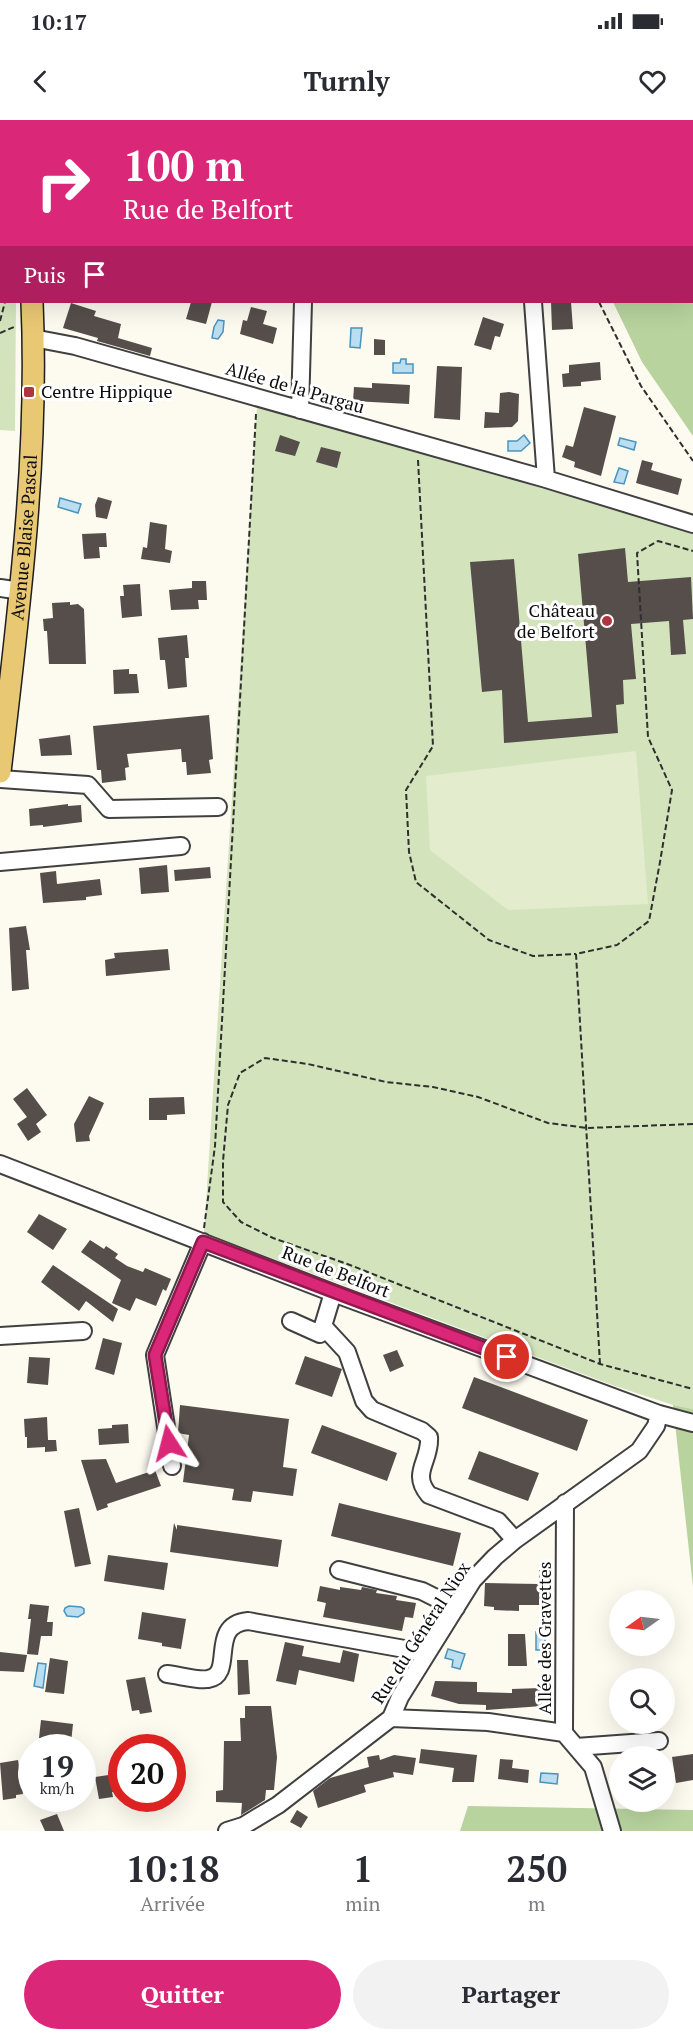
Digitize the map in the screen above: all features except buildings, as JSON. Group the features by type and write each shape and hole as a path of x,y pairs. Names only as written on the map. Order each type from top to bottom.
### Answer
{"main road":[{"name":"Avenue Blaise Pascal","path":"0,772 10,589 30,476 32,303"}],"street":[{"path":"300,410 303,303"},
{"path":"532,303 546,479"},
{"name":"Allée de la Pargau","path":"33,338 75,346 546,479 693,524"},
{"path":"0,779 88,785 109,809 218,807"},
{"path":"0,862 181,846"},
{"name":"Rue de Belfort","path":"0,1164 333,1293 659,1414"},
{"path":"172,1466 155,1355 203,1242"},
{"path":"291,1321 320,1334 333,1293"},
{"path":"323,1326 347,1352 364,1401 372,1410 422,1431 429,1437 430,1448 419,1475 422,1486 429,1495 498,1521 515,1540"},
{"path":"0,1336 83,1332"},
{"path":"659,1414 693,1422"},
{"name":"Rue du Général Niox","path":"227,1831 243,1826 278,1805 390,1718 400,1697 473,1580 515,1540 639,1451 656,1426 659,1414"},
{"name":"Allée des Gravettes","path":"565,1503 564,1733 593,1767 612,1831"},
{"path":"339,1570 422,1591 456,1608"},
{"path":"167,1674 208,1680 216,1676 220,1670 227,1633 231,1626 238,1622 248,1621 427,1653"},
{"path":"390,1718 488,1722 564,1733"},
{"path":"576,1747 659,1741"}],"path":[{"path":"0,321 5,303"},
{"path":"600,303 641,386 693,461"},
{"path":"203,1242 215,1146 257,399"},
{"path":"417,443 434,746 406,790 409,852 416,882 489,940 533,956 576,954 617,945 649,921 672,790 648,737 637,553 658,541 693,551"},
{"path":"576,954 600,1364"},
{"path":"693,1124 587,1128 548,1122 478,1097 433,1087 386,1082 308,1064 265,1058 240,1073 228,1105 223,1161 223,1202 241,1222 273,1238 351,1265 600,1364 693,1389"}],"green space":[{"path":"0,303 16,303 15,431 0,430"},
{"path":"613,303 693,303 693,436 642,362"},
{"path":"257,407 417,443 449,462 693,531 693,1409 673,1405 615,1386 204,1233"},
{"path":"636,751 648,904 508,910 430,850 426,776"},
{"path":"673,1405 693,1409 693,1587"},
{"path":"468,1806 609,1809 609,1812 693,1810 693,1831 460,1831"}],"water":[{"path":"218,320 224,321 223,332 218,339 212,338"},
{"path":"351,328 362,328 360,348 350,347"},
{"path":"401,359 406,359 406,364 413,364 413,373 393,373 393,363 400,363"},
{"path":"524,435 530,443 521,451 508,451 508,441 517,441"},
{"path":"620,438 636,442 634,450 618,445"},
{"path":"619,468 628,471 624,484 614,482"},
{"path":"60,498 81,504 78,513 58,507"},
{"path":"69,1606 81,1607 84,1613 78,1617 67,1616 64,1611"},
{"path":"536,1632 545,1632 545,1650 536,1650"},
{"path":"448,1649 465,1654 460,1669 452,1667 453,1660 445,1658"},
{"path":"38,1663 46,1664 43,1688 34,1686"},
{"path":"541,1773 558,1774 557,1784 540,1782"}],"place":[{"name":"Centre Hippique","path":"29,392"},
{"name":"Château de Belfort","path":"607,621"}],"route":[{"path":"169,1443 155,1355 203,1242 507,1357"}]}
